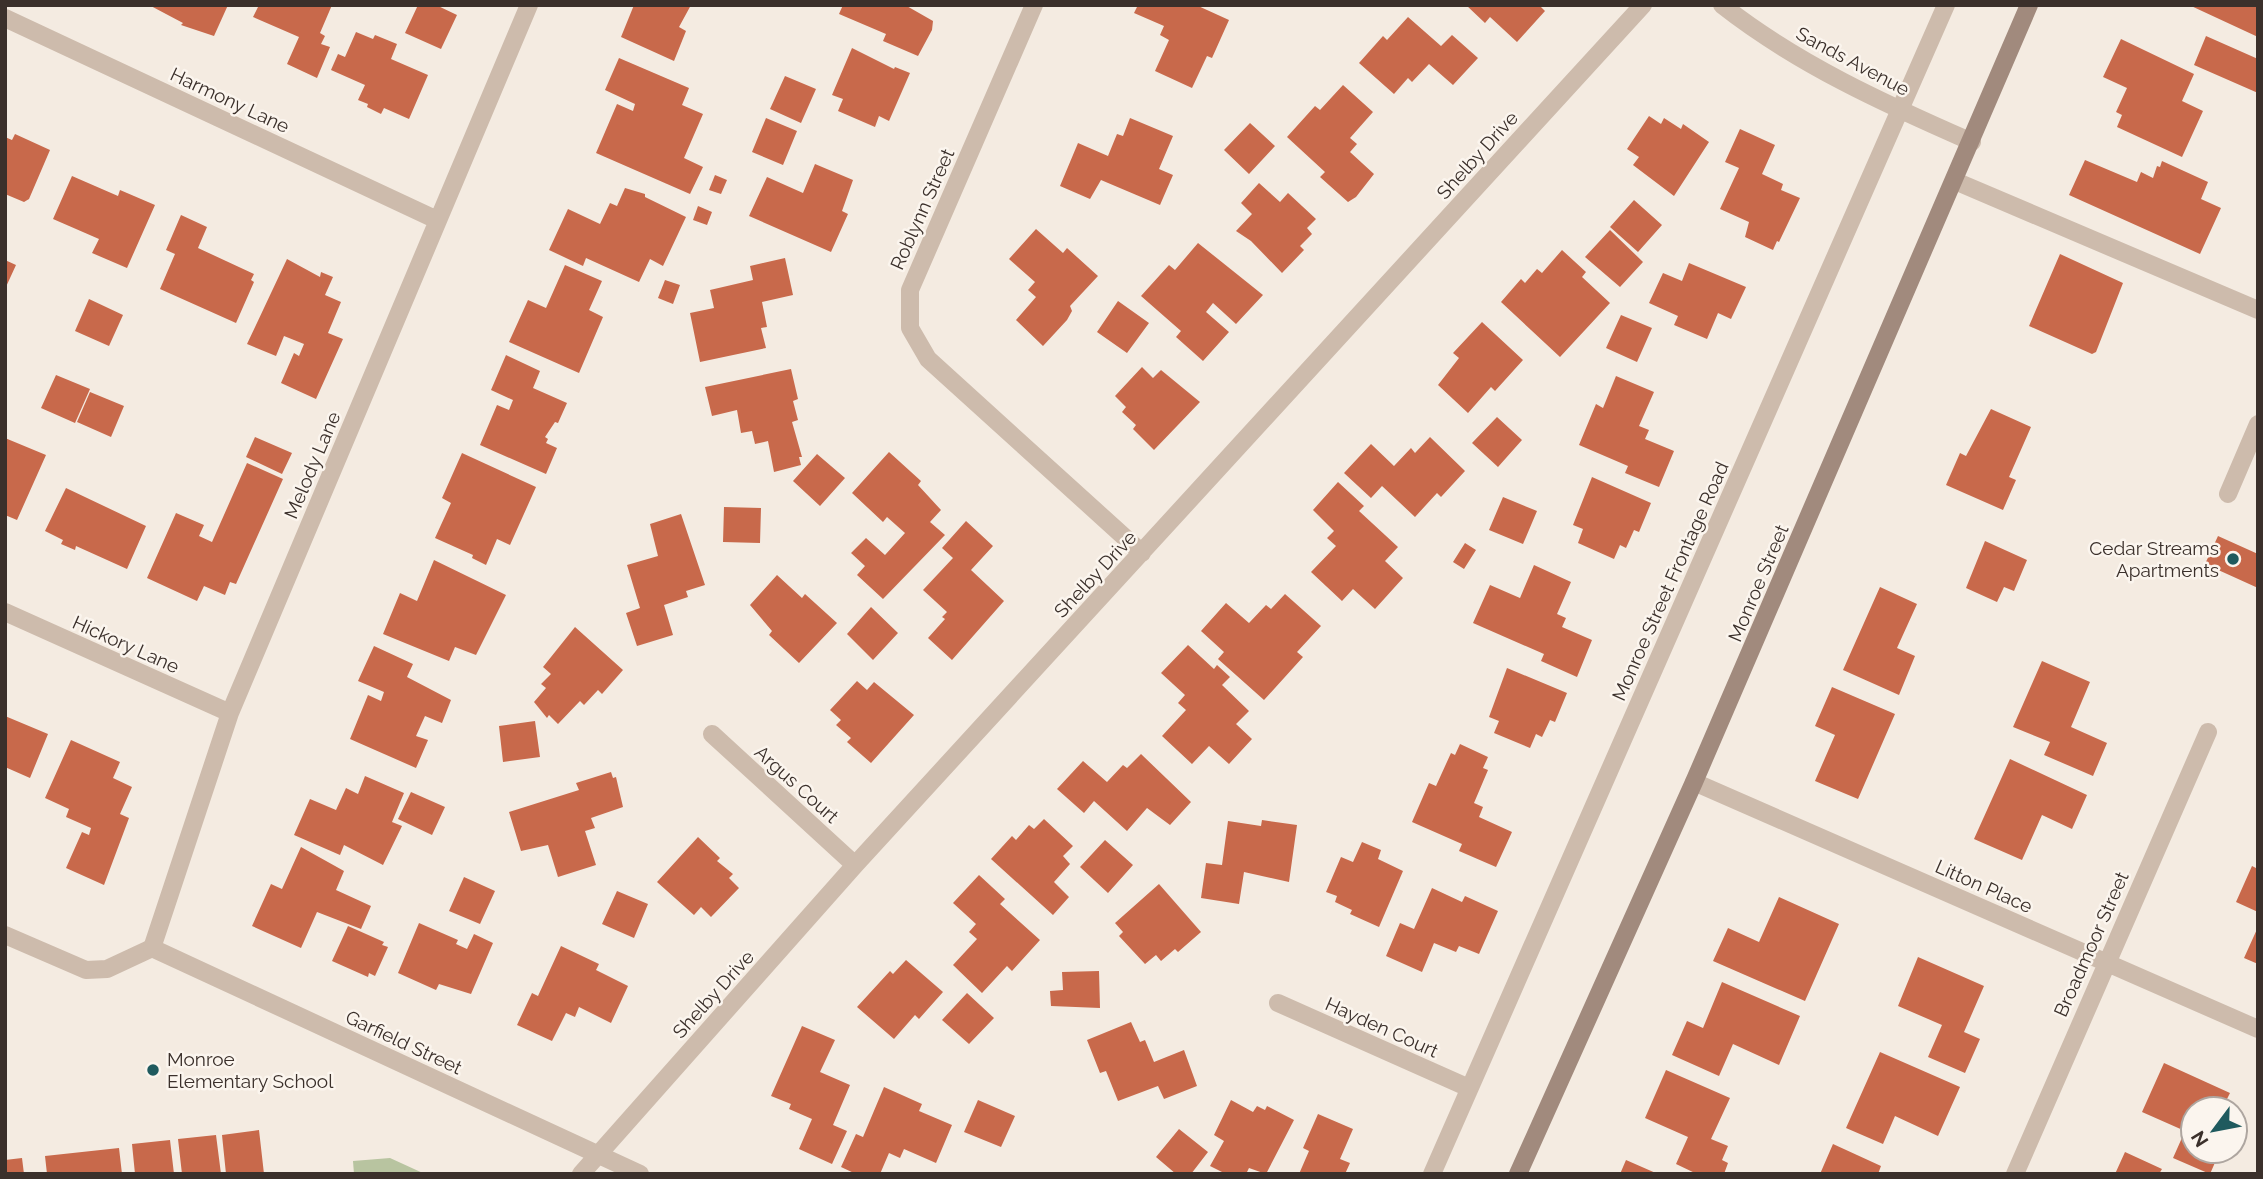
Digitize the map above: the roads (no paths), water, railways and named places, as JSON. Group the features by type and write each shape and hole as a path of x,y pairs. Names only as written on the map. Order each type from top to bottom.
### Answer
{"main road":[{"name":"Monroe Street","path":"1518,1174 1694,782 2029,5"}],"street":[{"name":"Melody Lane","path":"152,948 230,713 529,5"},
{"name":"Roblynn Street","path":"1034,5 910,290 910,328 928,359 1142,553"},
{"name":"Shelby Drive","path":"581,1174 855,865 1643,5"},
{"name":"Sands Avenue","path":"1722,5 1801,60 1900,111 1972,142"},
{"name":"Monroe Street Frontage Road","path":"1432,1174 1946,5"},
{"name":"Harmony Lane","path":"5,18 437,220"},
{"path":"1955,181 2258,310"},
{"path":"2228,495 2258,424"},
{"name":"Hickory Lane","path":"5,612 230,713"},
{"name":"Broadmoor Street","path":"2015,1174 2208,733"},
{"name":"Argus Court","path":"712,734 855,865"},
{"name":"Litton Place","path":"1694,782 2258,1028"},
{"path":"5,935 86,970 107,969 152,948"},
{"name":"Garfield Street","path":"152,948 640,1174"},
{"name":"Hayden Court","path":"1278,1003 1469,1088"}],"place":[{"name":"Cedar Streams Apartments","path":"2233,559"},
{"name":"Monroe Elementary School","path":"153,1070"}]}
